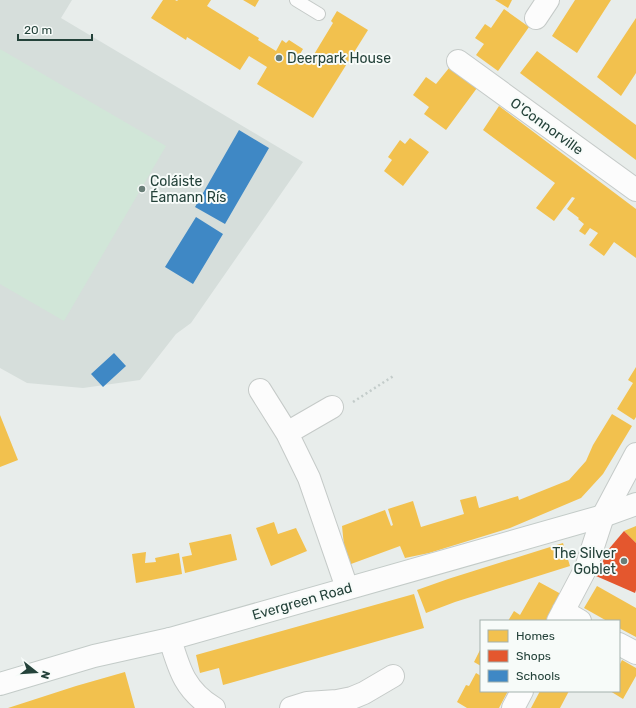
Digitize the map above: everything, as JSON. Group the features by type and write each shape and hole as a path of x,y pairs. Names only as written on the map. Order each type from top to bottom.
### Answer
{"street":[{"name":"O'Connorville","path":"458,61 636,190"},
{"path":"260,390 286,433 309,478 347,588"},
{"path":"286,433 332,407"},
{"path":"567,618 586,568 603,516 636,454"},
{"name":"Evergreen Road","path":"0,684 94,656 170,639 603,516 636,504"},
{"path":"170,639 180,670 187,685 197,696 214,708"},
{"path":"620,645 636,653"},
{"path":"291,708 307,703 337,701 352,698 364,693 393,676"},
{"path":"513,708 521,692"}],"lane":[{"path":"296,0 319,14"}],"path":[{"path":"332,407 339,411 395,375"}],"shaded area":[{"name":"Coláiste Éamann Rís","path":"0,0 72,0 61,18 303,162 191,323 176,334 140,380 83,388 27,383 0,368"}],"green space":[{"path":"0,49 166,146 64,321 0,284"}],"building: Homes":[{"name":"Deerpark House","path":"163,0 211,0 207,6 259,38 258,40 276,51 282,40 286,43 289,40 303,49 300,54 310,61 333,23 331,21 337,11 368,30 313,118 257,84 267,67 249,56 240,70 187,37 186,40 151,18"},
{"path":"243,0 259,0 255,7"},
{"path":"495,0 512,0 508,8"},
{"path":"575,0 611,0 577,53 552,36"},
{"path":"504,9 529,27 498,71 476,55 484,44 475,38 485,24 491,28"},
{"path":"636,18 636,73 621,96 597,77"},
{"path":"537,51 636,125 636,160 520,73"},
{"path":"449,68 477,88 446,130 424,114 429,107 413,95 426,77 436,84"},
{"path":"499,106 636,209 636,258 614,242 604,256 589,245 598,233 590,228 585,235 579,231 584,224 567,209 575,198 572,197 554,221 536,208 555,183 483,130"},
{"path":"410,138 429,152 403,186 384,171 392,160 388,157 400,140 405,144"},
{"path":"636,367 636,417 634,420 617,409 633,383 628,380"},
{"path":"612,414 632,426 603,474 581,498 510,528 429,553 405,558 400,546 351,564 344,546 342,526 385,510 391,526 393,525 388,509 413,501 421,527 464,514 460,500 476,496 479,508 518,496 519,500 569,480 586,461 593,445"},
{"path":"0,415 18,460 0,467"},
{"path":"274,522 278,534 296,528 307,551 271,566 256,528"},
{"path":"636,526 636,543 624,531"},
{"path":"231,534 237,560 185,573 182,557 192,555 189,543"},
{"path":"563,543 570,566 455,602 426,613 417,590"},
{"path":"146,552 145,563 156,562 155,558 179,553 182,574 136,583 132,554"},
{"path":"539,582 561,594 547,620 509,620 514,611 520,615"},
{"path":"597,586 636,608 636,637 620,629 620,620 605,620 584,608"},
{"path":"414,594 424,628 223,685 219,668 200,673 196,655"},
{"path":"480,650 480,665 474,662"},
{"path":"622,660 636,668 636,676 623,699 612,692 620,692 620,664"},
{"path":"125,672 135,708 8,708 76,686"},
{"path":"476,673 480,675 480,692 507,692 499,708 467,708 457,702 466,685 469,686"},
{"path":"539,692 568,692 560,708 531,708"}],"building: Shops":[{"path":"624,531 636,543 635,593 596,576 608,550"}],"building: Schools":[{"path":"239,130 269,148 225,224 195,207"},
{"path":"196,217 223,234 193,284 165,267"},
{"path":"114,353 126,366 103,387 91,374"}],"place":[{"name":"Deerpark House","path":"279,58"},
{"name":"Coláiste Éamann Rís","path":"142,189"},
{"name":"The Silver Goblet","path":"624,561"}]}
